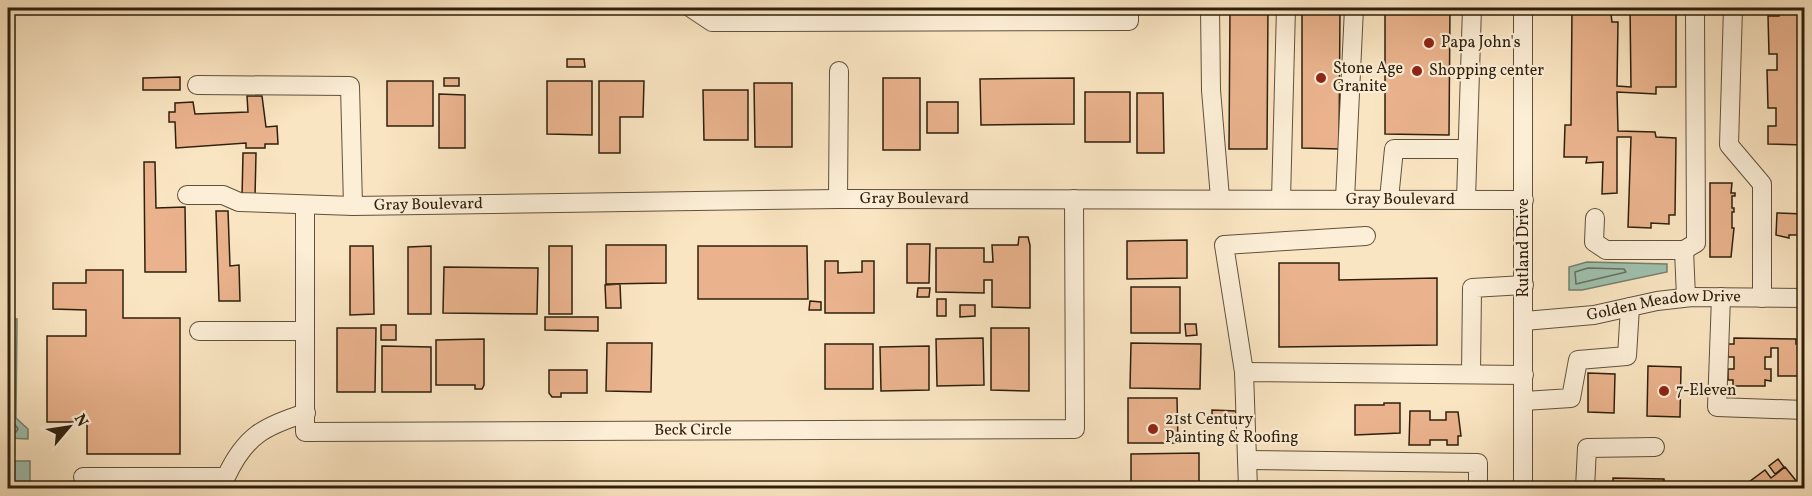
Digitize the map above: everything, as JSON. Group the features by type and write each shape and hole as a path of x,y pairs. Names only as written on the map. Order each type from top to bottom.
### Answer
{"street":[{"path":"691,8 712,22 760,22 1129,21 1129,8"},
{"path":"1210,8 1211,90 1220,198"},
{"path":"1281,199 1286,8"},
{"path":"1345,199 1354,8"},
{"path":"1466,199 1472,8"},
{"name":"Rutland Drive","path":"1523,8 1523,489"},
{"path":"1594,218 1594,242 1606,250 1684,250 1695,243 1695,8"},
{"path":"1733,8 1730,145 1762,184 1762,298"},
{"path":"838,199 839,71"},
{"path":"197,85 350,86 353,206"},
{"path":"1389,199 1394,149 1467,149"},
{"name":"Gray Boulevard","path":"187,195 223,195 240,202 276,201 304,206 838,199 1524,200"},
{"name":"Beck Circle","path":"304,206 305,432 1075,429 1074,198"},
{"path":"1248,489 1244,372 1224,245 1366,236"},
{"path":"1684,250 1686,297"},
{"path":"1471,375 1472,288 1524,285"},
{"name":"Golden Meadow Drive","path":"1524,321 1582,317 1686,297 1804,298"},
{"path":"1721,297 1717,407 1804,410"},
{"path":"1524,401 1571,398 1578,360 1627,356 1630,307"},
{"path":"199,330 305,331"},
{"path":"1244,372 1524,375"},
{"path":"83,477 226,477 235,457 255,434 275,423 306,413"},
{"path":"1585,489 1587,448 1655,447"},
{"path":"1247,460 1478,463 1478,489"}],"water":[{"path":"1587,262 1667,264 1667,272 1582,290 1569,290 1569,267"},
{"path":"8,319 17,319 16,418 28,429 28,439 8,438"},
{"path":"8,461 30,461 30,488 8,488"}],"building":[{"path":"1230,8 1268,8 1267,149 1229,149"},
{"name":"Stone Age Granite","path":"1302,8 1340,8 1339,149 1302,148"},
{"name":"Shopping center","path":"1385,8 1450,8 1449,135 1385,134"},
{"path":"1572,8 1592,8 1593,14 1611,14 1612,22 1618,22 1617,86 1631,87 1630,8 1676,10 1676,87 1656,87 1656,94 1617,92 1618,131 1655,132 1656,137 1676,138 1675,215 1669,215 1669,224 1651,223 1651,228 1628,227 1631,137 1617,137 1617,193 1602,194 1603,162 1586,163 1587,157 1564,157 1565,125 1571,125"},
{"path":"1779,8 1804,8 1804,108 1802,108 1801,126 1804,126 1804,145 1768,144 1768,126 1776,126 1776,108 1768,108 1767,70 1777,70 1777,54 1769,54 1768,16 1779,16"},
{"path":"567,59 584,59 585,67 567,67"},
{"path":"180,77 180,90 143,90 143,78"},
{"path":"444,78 459,78 459,86 444,86"},
{"path":"883,78 920,78 920,150 883,150"},
{"path":"1074,78 1074,124 981,125 980,79"},
{"path":"387,81 433,81 433,126 387,126"},
{"path":"547,81 592,81 592,135 547,134"},
{"path":"599,81 644,81 643,117 620,117 620,153 599,153"},
{"path":"754,83 792,83 792,147 755,147"},
{"path":"703,90 748,90 748,140 704,140"},
{"path":"1085,92 1130,92 1130,142 1085,142"},
{"path":"1137,93 1163,93 1164,153 1137,153"},
{"path":"439,94 465,95 465,148 439,148"},
{"path":"247,96 262,96 266,127 277,126 278,144 265,144 265,148 246,148 246,143 176,148 175,122 169,122 169,112 175,112 175,103 193,102 195,114 248,112"},
{"path":"927,102 958,102 958,133 927,133"},
{"path":"243,153 256,153 255,198 242,198"},
{"path":"144,162 155,162 156,208 185,207 186,272 145,272"},
{"path":"1710,183 1732,183 1731,193 1735,193 1735,196 1732,196 1734,212 1732,212 1732,228 1734,228 1731,257 1710,257"},
{"path":"216,211 228,211 230,266 239,265 240,301 219,301"},
{"path":"1777,213 1804,214 1804,238 1800,238 1800,235 1789,235 1789,238 1776,235"},
{"path":"1019,237 1028,237 1030,245 1030,308 992,307 992,280 984,280 984,293 936,292 936,248 984,248 984,262 993,262 992,245 1018,245"},
{"path":"1187,240 1187,278 1127,279 1127,241"},
{"path":"907,244 930,244 929,283 907,283"},
{"path":"606,245 666,245 666,283 606,284"},
{"path":"350,246 373,246 374,314 350,315"},
{"path":"431,246 431,314 408,314 408,247"},
{"path":"549,246 572,246 572,314 549,314"},
{"path":"698,246 807,246 808,299 698,299"},
{"path":"825,261 838,261 838,273 862,272 862,261 874,261 874,313 825,313"},
{"path":"1279,263 1339,263 1339,280 1437,278 1437,345 1279,347"},
{"path":"444,267 538,268 537,314 443,313"},
{"path":"86,270 123,270 123,318 180,318 180,454 87,454 87,422 47,422 47,336 86,336 86,310 53,309 53,283 86,283"},
{"path":"620,284 621,308 606,308 605,285"},
{"path":"1131,287 1180,287 1180,333 1131,333"},
{"path":"918,288 930,288 929,297 917,297"},
{"path":"937,299 946,299 946,316 937,316"},
{"path":"810,301 821,302 821,310 809,310"},
{"path":"960,305 975,305 975,316 960,317"},
{"path":"545,317 598,317 598,331 545,330"},
{"path":"1185,324 1196,324 1197,335 1186,336"},
{"path":"381,325 396,325 396,340 381,340"},
{"path":"337,328 376,328 375,392 337,392"},
{"path":"991,328 1029,328 1029,391 991,390"},
{"path":"983,338 984,385 937,386 936,339"},
{"path":"1734,338 1796,339 1796,344 1804,344 1804,376 1778,376 1778,348 1771,348 1771,357 1765,357 1765,369 1771,369 1771,381 1765,380 1765,386 1733,386 1733,380 1728,380 1728,369 1734,369 1734,357 1728,357 1728,344 1734,344"},
{"path":"484,339 484,385 482,389 475,389 475,385 436,385 436,340"},
{"path":"607,343 652,343 651,392 606,391"},
{"path":"1131,343 1201,344 1200,389 1130,388"},
{"path":"825,344 873,344 873,389 825,389"},
{"path":"382,346 431,347 431,392 382,392"},
{"path":"929,346 929,390 881,391 880,347"},
{"name":"7-Eleven","path":"1648,366 1681,367 1680,417 1647,416"},
{"path":"549,370 587,370 587,393 561,393 561,397 552,397 549,393"},
{"path":"1588,373 1615,374 1614,413 1588,412"},
{"name":"21st Century Painting & Roofing","path":"1128,398 1177,398 1178,443 1128,443"},
{"path":"1384,403 1400,403 1400,433 1355,435 1355,405 1384,405"},
{"path":"1212,410 1236,411 1236,420 1212,420"},
{"path":"1410,411 1430,411 1430,420 1446,420 1446,412 1458,412 1461,436 1458,436 1458,445 1447,445 1447,440 1430,440 1430,445 1409,445"},
{"path":"1199,453 1199,488 1131,488 1131,454"},
{"path":"1778,459 1784,467 1775,474 1769,466"},
{"path":"1785,467 1802,488 1754,488 1749,482 1765,470 1771,478"},
{"path":"1613,478 1664,479 1664,488 1613,488"},
{"path":"1409,487 1409,488 1369,488"}],"place":[{"name":"Papa John's","path":"1429,43"},
{"name":"Shopping center","path":"1417,71"},
{"name":"Stone Age Granite","path":"1321,78"},
{"name":"7-Eleven","path":"1664,391"},
{"name":"21st Century Painting & Roofing","path":"1153,429"}]}
